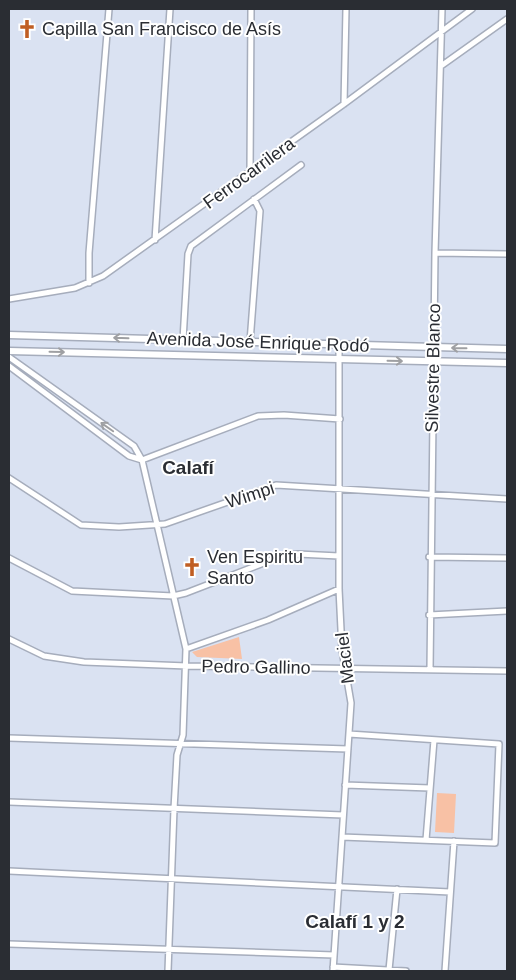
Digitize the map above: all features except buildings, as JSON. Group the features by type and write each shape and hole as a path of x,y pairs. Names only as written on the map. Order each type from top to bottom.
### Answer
{"street":[{"path":"89,283 108,9"},
{"path":"155,240 170,9"},
{"path":"250,172 251,9"},
{"path":"344,104 346,9"},
{"name":"Silvestre Blanco","path":"430,670 429,557 434,252 442,9"},
{"name":"Ferrocarrilera","path":"9,299 75,288 104,276 344,104 472,9"},
{"path":"441,66 507,19"},
{"path":"184,340 188,254 191,246 301,165"},
{"path":"250,342 260,211 254,199"},
{"path":"434,252 507,254"},
{"name":"Avenida José Enrique Rodó","path":"9,335 507,349"},
{"name":"Maciel","path":"333,969 350,703 345,669 339,589 339,345"},
{"name":"Avenida José Enrique Rodó","path":"9,351 507,363"},
{"path":"9,357 134,446 142,460 186,649 187,666 181,744 177,755 168,971"},
{"path":"9,366 129,456 142,460 266,415 340,419"},
{"name":"Wimpi","path":"9,478 81,525 118,527 157,526 276,485 507,499"},
{"path":"9,558 72,591 173,596 186,594 289,554 339,556"},
{"path":"429,557 507,558"},
{"path":"186,649 268,620 339,589"},
{"path":"429,615 507,612"},
{"name":"Pedro Gallino","path":"9,639 44,656 57,659 187,666 507,671"},
{"path":"342,837 495,843 499,744 348,734"},
{"path":"9,738 348,749"},
{"path":"426,840 434,740"},
{"path":"345,785 430,788"},
{"path":"9,802 343,816"},
{"path":"445,971 454,841"},
{"path":"9,872 450,892"},
{"path":"389,970 397,889"},
{"path":"9,944 334,956"},
{"path":"333,969 406,971"}],"shaded area":[{"path":"239,637 242,659 197,657 192,652"},
{"path":"437,793 456,794 454,833 435,832"}],"place":[{"name":"Capilla San Francisco de Asís","path":"27,29"},
{"name":"Ven Espiritu Santo","path":"192,567"}],"district":[{"name":"Calafí","path":"188,467"},
{"name":"Calafí 1 y 2","path":"355,921"}]}
